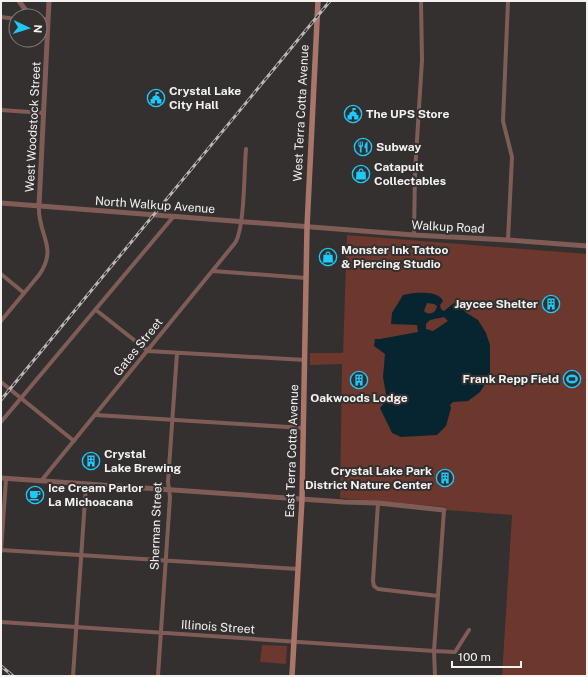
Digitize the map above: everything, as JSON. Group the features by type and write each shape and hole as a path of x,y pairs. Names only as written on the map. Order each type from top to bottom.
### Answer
{"main road":[{"name":"West Terra Cotta Avenue","path":"307,226 318,1"},
{"name":"East Terra Cotta Avenue","path":"292,676 302,499 306,360 307,226"}],"street":[{"name":"West Woodstock Street","path":"48,20 49,1"},
{"path":"414,235 417,138 422,60 421,1"},
{"path":"508,1 503,121 512,157 508,240"},
{"name":"West Woodstock Street","path":"39,206 47,48"},
{"path":"1,110 44,113"},
{"name":"Gates Street","path":"41,481 238,240 241,222 246,149"},
{"name":"North Walkup Avenue","path":"1,203 307,226"},
{"path":"1,321 44,268 48,254 46,240 39,218 39,206"},
{"path":"1,422 174,216"},
{"name":"Walkup Road","path":"307,226 414,235 587,246"},
{"path":"212,271 306,278"},
{"path":"1,274 24,294"},
{"path":"96,310 148,351 306,360"},
{"name":"Sherman Street","path":"158,676 170,497 168,482 177,352"},
{"path":"1,382 74,441"},
{"path":"96,415 172,421 304,428"},
{"path":"298,570 1,550 4,478 378,503 444,510 434,651 435,676"},
{"path":"73,676 86,484"},
{"path":"378,503 373,581 374,586 378,589 438,596"},
{"name":"Illinois Street","path":"1,622 455,652 469,630"}],"shaded area":[{"path":"347,235 587,254 587,676 502,676 512,515 446,510 446,507 340,498 342,364 310,365 310,353 343,353"},
{"path":"262,645 287,646 286,664 260,662"}],"water":[{"path":"413,293 434,294 443,301 440,305 441,309 444,311 454,303 462,307 465,312 478,320 486,333 490,345 490,376 480,392 468,401 453,402 450,405 451,408 446,426 437,435 401,437 392,433 380,408 387,400 383,377 385,354 374,346 375,339 418,332 417,325 391,324 392,313 403,295","holes":["427,303 437,306 434,312 426,313 424,311","444,317 448,321 433,331 426,329 426,324 430,320"]}],"railway":[{"path":"1,400 330,1"},
{"path":"1,666 13,676"}],"place":[{"name":"Crystal Lake City Hall","path":"156,98"},
{"name":"The UPS Store","path":"353,114"},
{"name":"Subway","path":"363,147"},
{"name":"Catapult Collectables","path":"361,174"},
{"name":"Monster Ink Tattoo & Piercing Studio","path":"328,257"},
{"name":"Jaycee Shelter","path":"551,304"},
{"name":"Frank Repp Field","path":"572,379"},
{"name":"Oakwoods Lodge","path":"359,380"},
{"name":"Crystal Lake Brewing","path":"91,461"},
{"name":"Crystal Lake Park District Nature Center","path":"445,478"},
{"name":"Ice Cream Parlor La Michoacana","path":"35,495"}]}
